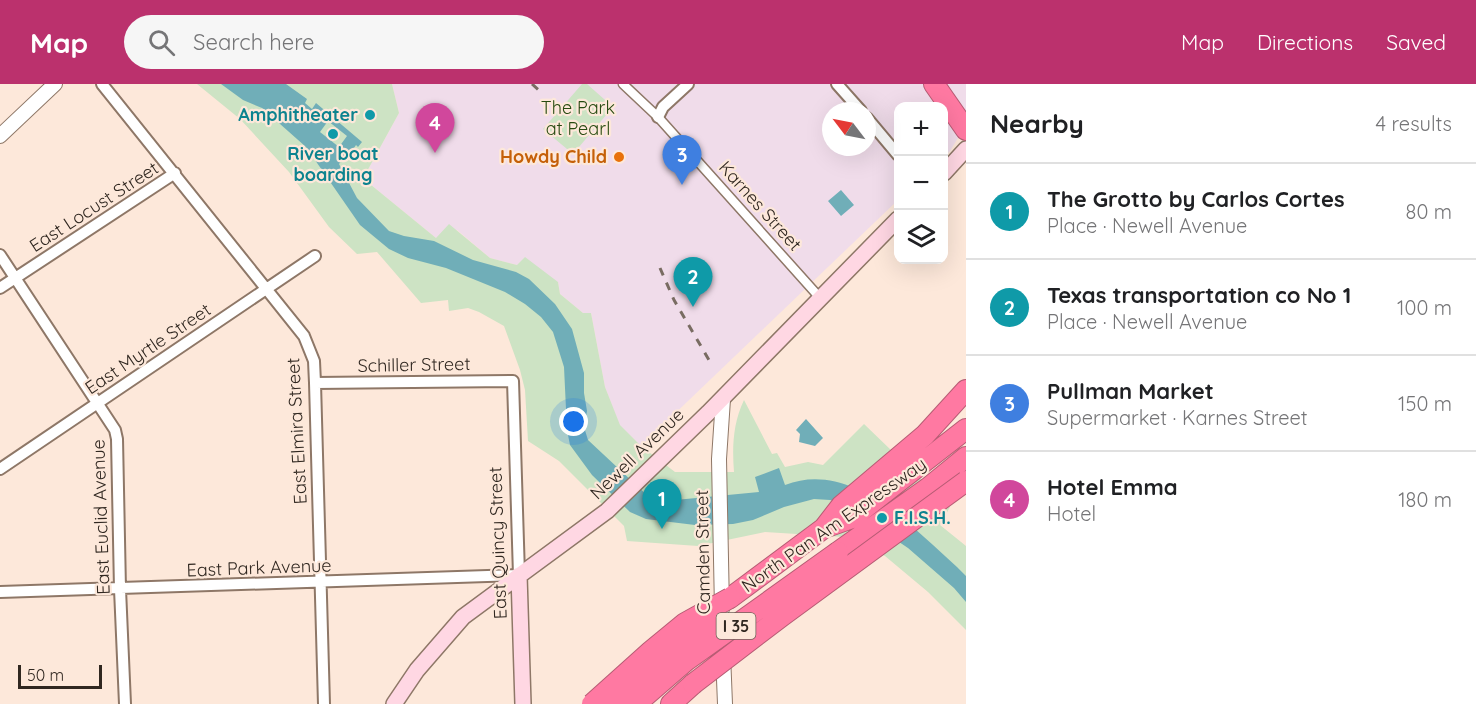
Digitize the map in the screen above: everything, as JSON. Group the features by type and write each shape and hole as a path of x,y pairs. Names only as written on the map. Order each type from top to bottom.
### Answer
{"highway":[{"path":"934,84 966,130"},
{"path":"906,450 966,379"},
{"path":"824,528 841,506 925,435 966,390"},
{"name":"North Pan Am Expressway","path":"592,704 685,623 730,598 824,528 852,518 966,429"},
{"name":"North Pan Am Expressway","path":"636,704 687,660 794,586 928,488 966,457"},
{"path":"671,704 693,684 782,616 966,481"},
{"path":"693,684 966,490"},
{"name":"North Pan Am Expressway","path":"650,704 794,586"},
{"name":"North Pan Am Expressway","path":"613,704 694,636 730,598"}],"main road":[{"path":"948,168 966,149"},
{"name":"Newell Avenue","path":"394,704 417,670 463,617 607,512 723,399 894,223"},
{"name":"East Quincy Street","path":"519,575 523,704"}],"street":[{"path":"0,136 55,84"},
{"name":"East Elmira Street","path":"102,84 266,289 307,343 314,361 324,704"},
{"name":"Karnes Street","path":"623,84 658,117 821,299"},
{"path":"658,117 663,107 688,84"},
{"path":"837,84 853,102"},
{"path":"876,129 894,150"},
{"name":"East Locust Street","path":"0,288 175,173"},
{"name":"East Euclid Avenue","path":"0,255 111,422 117,439 125,704"},
{"name":"East Myrtle Street","path":"0,469 315,256"},
{"name":"Schiller Street","path":"315,383 513,381"},
{"name":"East Quincy Street","path":"513,381 519,575"},
{"name":"Camden Street","path":"723,399 719,459 724,704"},
{"name":"East Park Avenue","path":"0,592 519,575"}],"shaded area":[{"path":"392,84 966,84 966,125 948,153 948,102 894,102 894,204 641,446 620,426 605,387 591,313 583,313 560,294 558,282 517,265 490,258 457,230 436,238 365,180 365,175 399,113"}],"green space":[{"path":"197,84 392,84 399,113 365,175 365,180 436,238 449,224 490,258 517,265 525,257 558,282 560,294 583,313 591,313 605,387 620,425 641,446 675,472 734,472 734,435 744,400 772,454 777,453 785,467 808,462 823,465 864,424 950,507 940,525 966,546 966,630 928,592 885,556 844,537 765,532 698,546 627,541 624,526 559,461 528,441 525,390 504,326 468,308 449,311 448,300 421,303 377,252 357,254 329,227 289,172 240,119"},
{"name":"The Park at Pearl","path":"582,84 587,84 613,107 573,154 543,129"}],"water":[{"path":"221,84 286,84 307,99 305,103 312,109 316,103 362,142 358,147 356,145 345,162 342,160 339,164 357,198 389,231 434,241 473,260 516,272 529,279 555,304 572,329 584,373 587,411 584,427 588,440 649,497 665,501 759,492 755,477 779,468 785,485 809,479 833,481 857,489 879,501 939,551 966,576 966,602 954,588 908,548 841,503 830,500 814,499 784,507 753,520 733,524 695,525 646,519 630,512 592,475 570,445 567,430 564,367 553,332 541,317 505,292 446,268 408,258 389,249 360,225 306,147 262,108 243,100","holes":["328,121 347,136 339,147 320,132"]},
{"path":"841,190 854,205 841,216 828,201"},
{"path":"806,419 823,438 815,446 799,442 800,434 796,430"}],"railway":[{"path":"532,84 542,93"},
{"path":"660,268 674,300 709,360"}],"place":[{"name":"Amphitheater","path":"370,115"},
{"name":"River boat boarding","path":"333,134"},
{"name":"Hotel Emma","path":"435,153"},
{"name":"Howdy Child","path":"619,157"},
{"name":"Pullman Market","path":"682,185"},
{"name":"Texas transportation co No 1","path":"693,307"},
{"name":"F.I.S.H.","path":"882,518"},
{"name":"The Grotto by Carlos Cortes","path":"662,529"}]}
